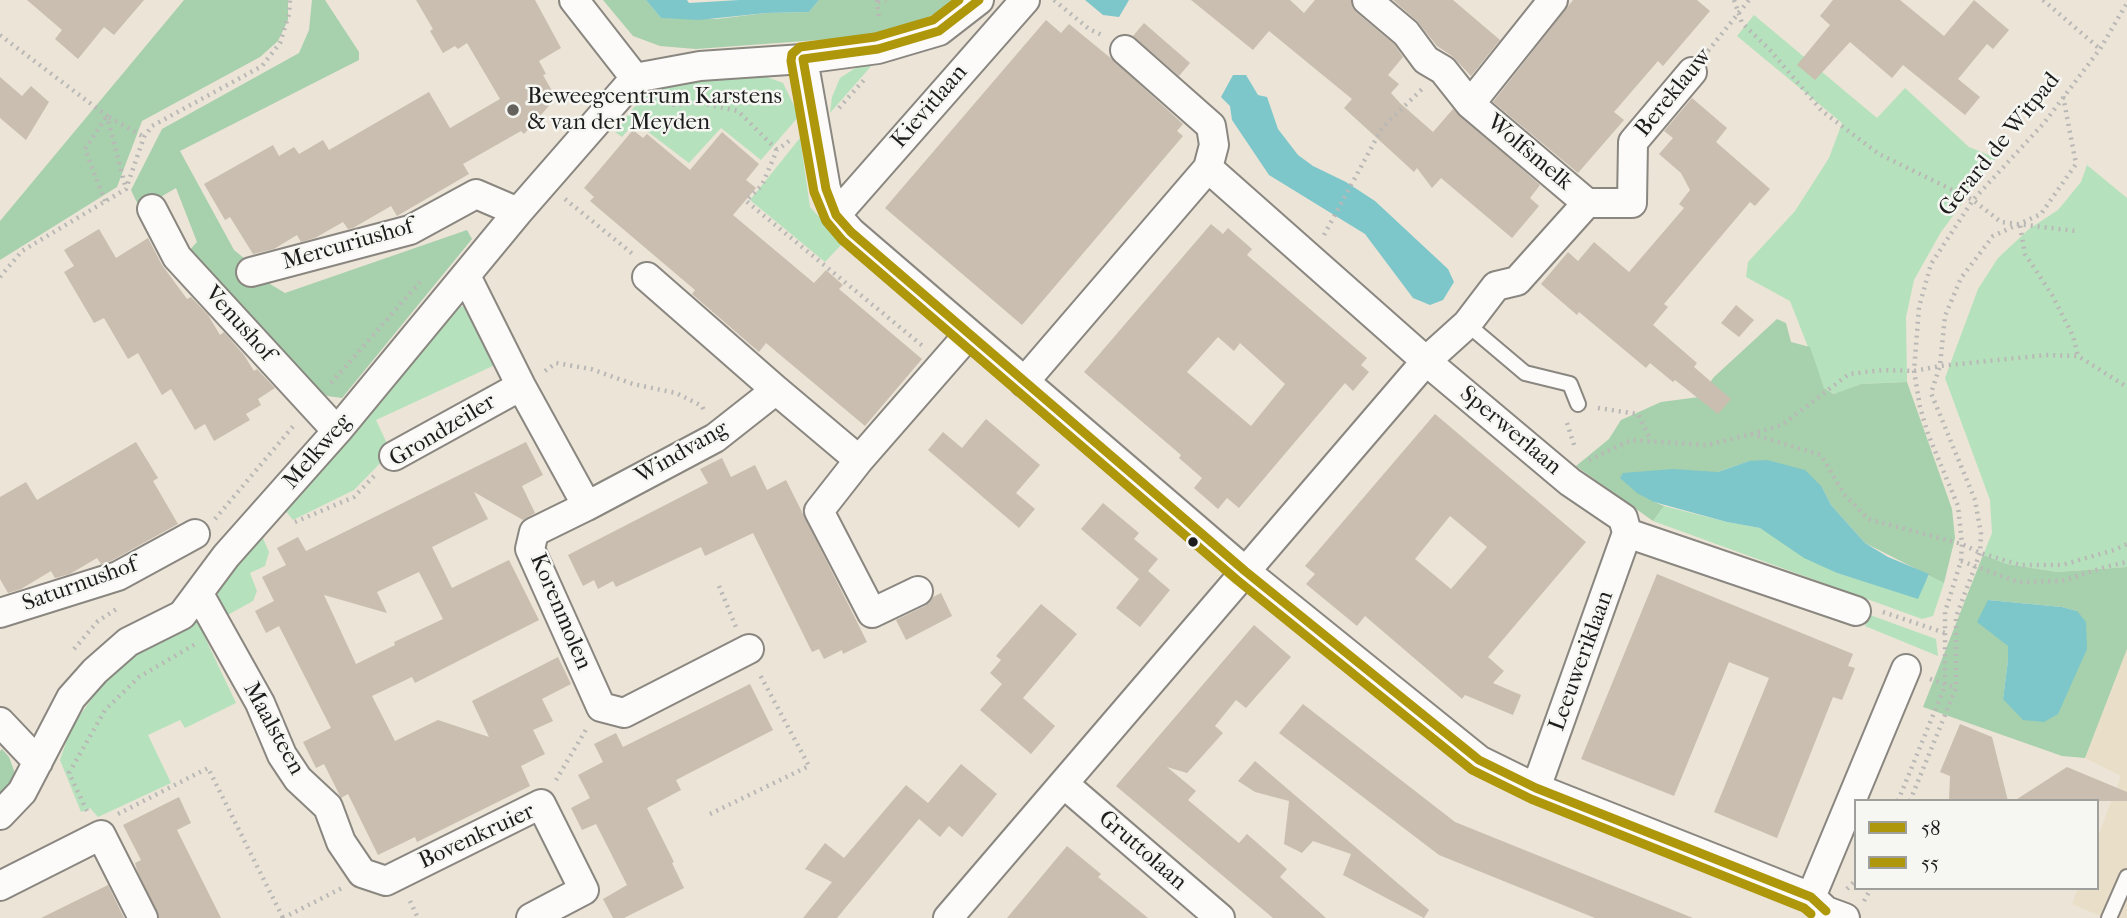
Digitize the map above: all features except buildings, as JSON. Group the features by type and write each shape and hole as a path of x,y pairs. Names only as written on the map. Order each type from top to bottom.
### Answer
{"street":[{"path":"574,0 635,78 700,66 803,59 878,49 939,31 979,0"},
{"name":"Kievitlaan","path":"836,215 1025,0"},
{"name":"Wolfsmelk","path":"1367,0 1406,33 1426,60 1443,69 1470,104 1587,203"},
{"name":"Wolfsmelk","path":"1470,104 1553,0"},
{"path":"1024,382 1208,168 1214,145 1211,126 1125,50"},
{"path":"803,59 826,189 836,215 851,232 1245,571 1479,760 1536,788 1826,911 1854,826"},
{"name":"Bereklauw","path":"1587,203 1632,203 1633,142 1692,72"},
{"name":"Melkweg","path":"0,815 22,792 71,698 94,671 128,642 182,615 226,556 337,430 518,212 635,78"},
{"name":"Sperwerlaan","path":"1208,168 1426,361 1570,482 1623,518 1627,533"},
{"name":"Mercuriushof","path":"251,272 410,230 476,194 518,212"},
{"path":"948,918 1426,361 1467,324 1496,286 1517,281 1587,203"},
{"name":"Venushof","path":"152,209 177,257 337,430"},
{"path":"466,276 521,386 587,506"},
{"path":"647,277 859,460"},
{"path":"918,591 872,613 819,511 859,460 970,334"},
{"name":"Grondzeiler","path":"394,456 521,386"},
{"name":"Windvang","path":"587,506 715,438 776,390"},
{"name":"Korenmolen","path":"587,506 534,532 530,549 601,706"},
{"name":"Saturnushof","path":"0,613 118,576 204,528"},
{"path":"1627,533 1856,611"},
{"name":"Leeuweriklaan","path":"1536,788 1627,533"},
{"name":"Maalsteen","path":"198,594 260,704 282,755 298,779 328,807 341,842 362,873 377,878"},
{"path":"601,706 624,713 748,650"},
{"path":"1863,799 1906,669"},
{"path":"0,722 38,762"},
{"name":"Gruttolaan","path":"1064,784 1220,918"},
{"name":"Bovenkruier","path":"377,878 541,804 584,890 531,918"},
{"path":"0,886 101,835 143,918"}],"lane":[{"path":"1467,324 1525,373 1570,384 1578,404"},
{"path":"2109,918 2127,877"}],"path":[{"path":"0,277 22,251 126,189 144,137 152,126 262,66 280,43 289,14 290,0"},
{"path":"878,2 886,0"},
{"path":"1054,0 1089,29 1119,42 1125,50"},
{"path":"1734,0 1740,10 1742,23 1769,49 1822,111 1880,154 1973,200 2001,222 2076,231"},
{"name":"Bereklauw","path":"1692,72 1749,0"},
{"path":"2043,0 2100,50"},
{"name":"Gerard de Witpad","path":"1899,799 1945,685 1945,612 1961,561 1958,506 1928,435 1914,371 1919,307 1931,264 1973,200 2044,123 2100,50 2127,3"},
{"path":"0,35 107,116 144,137"},
{"path":"635,78 645,95 673,105 700,103 738,111 777,150"},
{"path":"1331,225 1382,128 1428,84"},
{"path":"1911,799 1956,688 1955,617 1980,553 1981,534 1975,500 1931,393 1940,366 1945,316 1961,278 1993,236 2020,226 2041,214 2077,164 2063,95"},
{"path":"107,116 126,189"},
{"path":"104,201 85,149 107,116"},
{"path":"545,183 654,271 647,277"},
{"path":"2020,226 2025,254 2052,295 2073,335 2078,356"},
{"path":"204,528 422,279"},
{"path":"1581,464 1631,440 1707,445 1782,425 1849,374 1883,370 1914,371 2046,355 2078,356 2127,387"},
{"path":"521,386 556,363 591,369 633,384 676,393 702,406 715,438"},
{"path":"1577,453 1566,420 1578,404 1638,414 1651,441"},
{"path":"1751,434 1821,455 1844,494 1868,519 1962,544 1980,553 2021,565 2062,565 2127,544"},
{"name":"Grondzeiler","path":"262,517 276,530 354,497 394,456"},
{"path":"1961,561 2018,582 2062,581 2127,562"},
{"path":"710,814 809,766 748,650 719,586"},
{"path":"70,657 98,621 120,606"},
{"path":"1856,611 1869,608 1945,633"},
{"path":"89,816 69,773 105,710 139,677 218,629"},
{"path":"541,804 601,706"},
{"path":"117,815 208,768 283,918 377,878"}],"shaded area":[{"path":"2127,649 2127,918 2105,918 2072,904 2077,890 2099,890 2099,834 2121,776 2085,758"}],"green space":[{"path":"184,0 288,0 288,20 278,41 260,57 142,121 117,187 0,260 0,221"},
{"path":"312,0 325,0 359,52 359,60 180,151 234,250 250,263 265,266 270,284 285,293 467,230 472,239 342,398 327,396 293,369 185,255 197,242 176,188 140,209 131,190 162,129 299,53 309,30"},
{"path":"603,0 646,0 661,18 717,19 766,13 809,12 819,0 953,0 944,10 898,30 845,38 696,49 660,46 633,36"},
{"path":"1754,15 1877,118 1905,88 1969,147 1996,158 1941,232 1914,280 1906,317 1907,382 1861,384 1835,394 1824,388 1790,301 1746,277 1748,262 1795,211 1829,158 1842,123 1737,36"},
{"path":"873,64 830,113 832,97 840,78 857,67"},
{"path":"759,74 783,83 799,116 761,160 721,128 689,163 635,122 622,137 615,132 648,89 683,81"},
{"path":"800,138 810,207 843,243 825,262 750,200"},
{"path":"2087,165 2127,198 2127,567 2057,572 2007,564 1983,555 1992,533 1990,500 1945,378 1978,289 1998,258 2029,229 2058,210 2081,182"},
{"path":"461,306 471,310 497,364 376,420 391,452 354,490 293,520 284,509"},
{"path":"1777,319 1786,323 1791,342 1810,347 1824,388 1834,394 1861,384 1907,382 1952,509 1955,538 1944,583 1865,543 1831,505 1822,487 1749,461 1718,472 1702,472 1654,502 1664,506 1653,521 1576,466 1609,439 1621,420 1661,402 1699,397 1714,377"},
{"path":"1664,506 1760,528 1837,573 1917,598 1929,575 1944,583 1933,616 1922,619 1653,521"},
{"path":"262,536 269,552 265,566 250,573 257,591 253,601 224,617 217,590"},
{"path":"1983,555 2007,564 2057,572 2127,567 2127,649 2085,758 2062,756 1923,707","holes":["1988,600 2062,607 2077,611 2003,699 2008,646"]},
{"path":"1870,615 1936,639 1938,656 1865,626"},
{"path":"199,618 208,644 236,703 185,728 180,720 148,735 171,783 98,817 90,808 81,812 60,760 71,728 99,688 139,652"},
{"path":"2,749 9,757 16,776 0,798 0,751"}],"water":[{"path":"646,0 687,0 689,3 819,0 809,12 766,13 699,20 661,18"},
{"path":"1085,0 1129,0 1119,17 1103,15"},
{"path":"1233,75 1246,75 1258,95 1267,97 1278,129 1298,155 1375,201 1448,269 1454,282 1443,300 1430,305 1413,298 1365,234 1269,175 1232,120 1230,106 1221,97"},
{"path":"1767,460 1805,470 1822,487 1831,505 1865,543 1888,557 1929,574 1918,599 1837,573 1804,558 1760,528 1654,502 1637,493 1620,478 1623,473 1673,469 1718,472 1749,461"},
{"path":"1988,600 2062,607 2077,611 2086,622 2087,649 2058,714 2044,722 2023,720 2003,699 2008,646 1977,622"}],"transit line":[{"name":"55","path":"959,0 933,20 875,37 800,47 792,54 814,192 826,221 842,240 1237,580 1472,770 1531,799 1804,908 1811,914"},
{"name":"58","path":"803,59 878,49 939,31 979,0"},
{"name":"58","path":"803,59 826,189 836,215 851,232 1245,571 1479,760 1536,788 1811,897 1826,911"}],"place":[{"name":"Beweegcentrum Karstens & van der Meyden","path":"513,110"}]}
